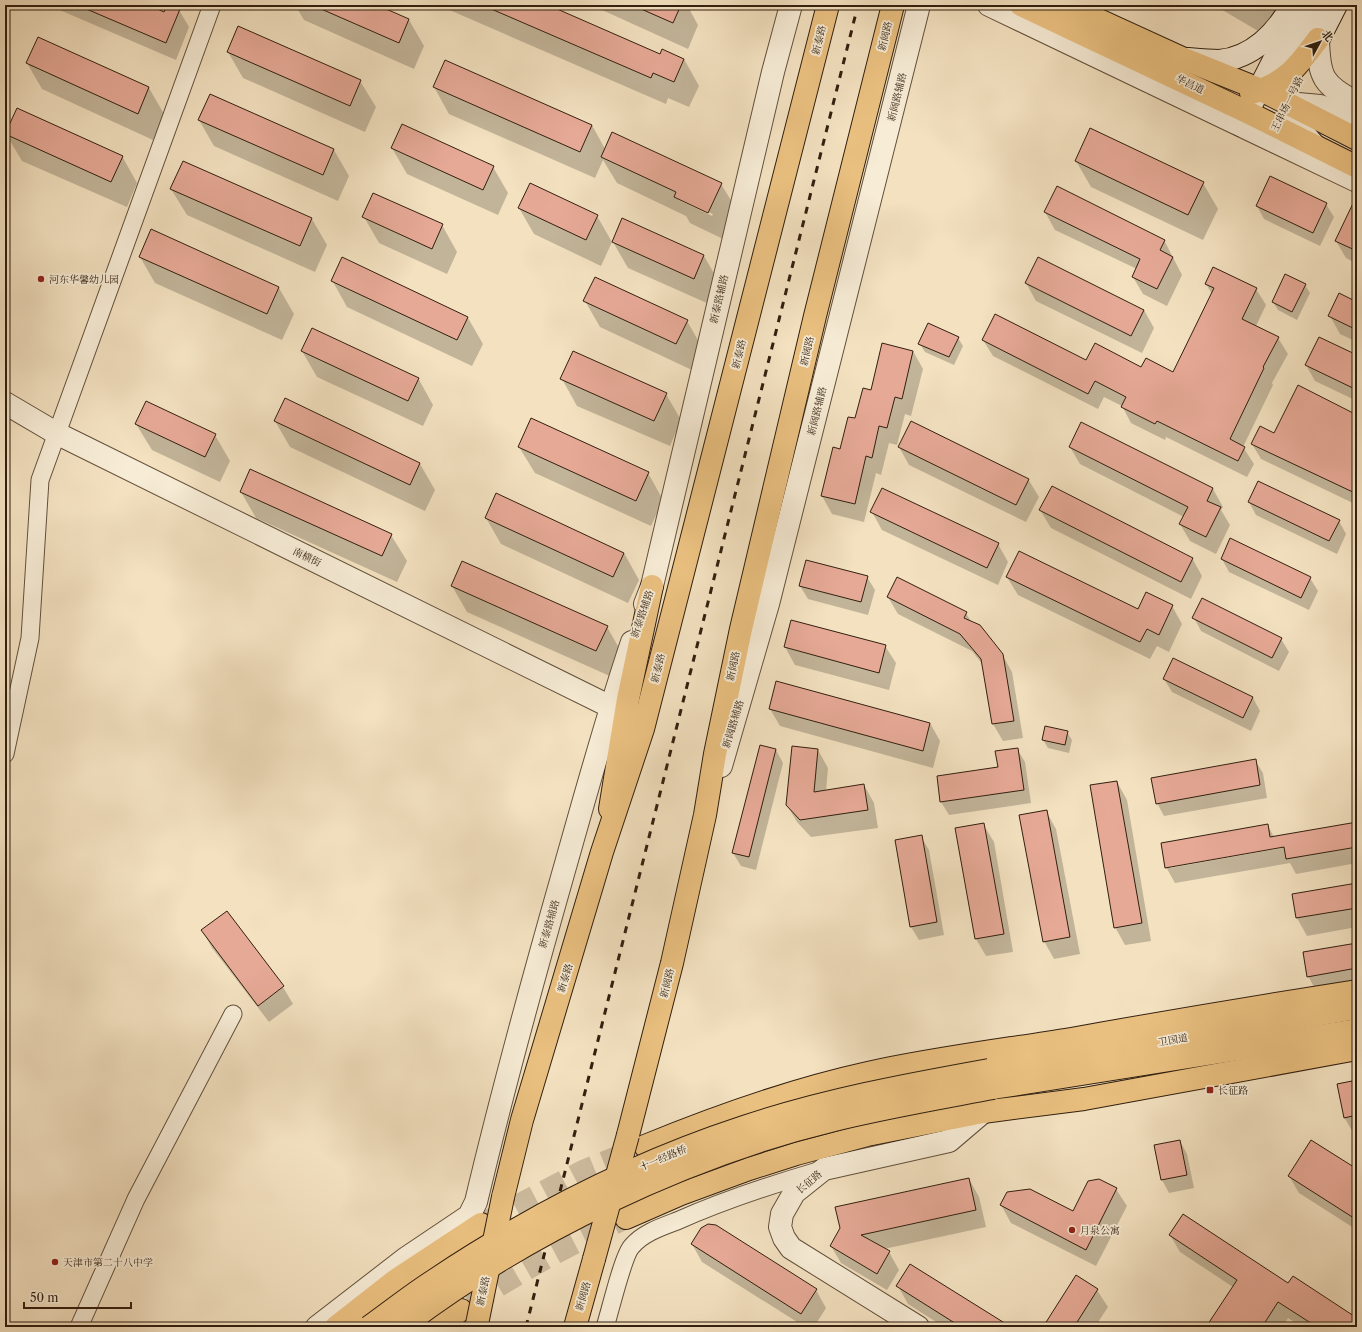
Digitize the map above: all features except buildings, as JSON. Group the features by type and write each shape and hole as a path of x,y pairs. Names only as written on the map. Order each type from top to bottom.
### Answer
{"main road":[{"name":"新泰路","path":"471,1321 522,1120 602,852 643,729 828,5"},
{"name":"新阔路","path":"575,1327 594,1260 636,1140 672,963 705,815 715,754 741,629 817,308 893,5"},
{"name":"华昌道","path":"1021,5 1206,92 1244,118 1273,132 1314,145 1357,167"},
{"name":"华昌道","path":"1066,5 1184,59 1259,90 1357,139"},
{"path":"1206,92 1237,95 1259,90 1285,79 1298,66 1318,39"},
{"path":"602,852 628,699 652,586"},
{"path":"636,1140 816,1085 870,1072 973,1053 1069,1039 1210,1014 1357,991"},
{"name":"卫国道","path":"991,1079 1357,1008"},
{"name":"卫国道","path":"991,1079 1357,1030"},
{"path":"626,1218 688,1192 796,1154 867,1135 983,1112 1084,1099 1357,1049"},
{"name":"十一经路桥","path":"402,1327 434,1303 517,1251 568,1222 638,1189 720,1156 798,1130 903,1104 991,1079"},
{"name":"十一经路桥","path":"369,1327 432,1282 520,1227 571,1199 694,1145 743,1127 820,1104 906,1085 991,1079"},
{"path":"336,1327 475,1220"},
{"path":"436,1327 471,1321"}],"street":[{"path":"5,754 30,638 40,480 212,5"},
{"name":"新泰路辅路","path":"475,1220 476,1202 501,1095 611,707 652,586 772,72 791,5"},
{"name":"新阔路辅路","path":"705,815 733,726 768,604 919,5"},
{"path":"989,5 1244,118 1302,5"},
{"path":"1184,59 1219,61 1238,57 1250,52 1277,29 1292,5"},
{"path":"1313,5 1291,47 1286,61 1285,79 1287,103 1292,116 1314,145"},
{"name":"王串场一号路","path":"1273,132 1336,5"},
{"path":"1318,39 1320,64 1324,78 1334,89 1357,103"},
{"name":"华昌道","path":"1287,103 1320,106 1357,118"},
{"path":"1273,132 1357,182"},
{"name":"南横街","path":"5,403 56,433 611,707"},
{"path":"79,1327 136,1199 233,1014"},
{"path":"973,1053 983,1112"},
{"name":"长征路","path":"918,1327 791,1248 784,1238 780,1227 782,1214 787,1203 805,1183 824,1169 949,1141 983,1112"},
{"path":"605,1327 626,1258 631,1247 641,1238 652,1231 703,1209 776,1183 824,1169"},
{"path":"317,1327 405,1259 475,1220"}],"tunnel":[{"path":"486,1222 583,1171 637,1149"},
{"path":"470,1304 546,1258 626,1218"}],"railway":[{"path":"526,1327 858,5"}],"place":[{"name":"河东华馨幼儿园","path":"41,279"},
{"name":"长征路","path":"1210,1090"},
{"name":"月泉公寓","path":"1072,1230"},
{"name":"天津市第二十八中学","path":"55,1262"}]}
